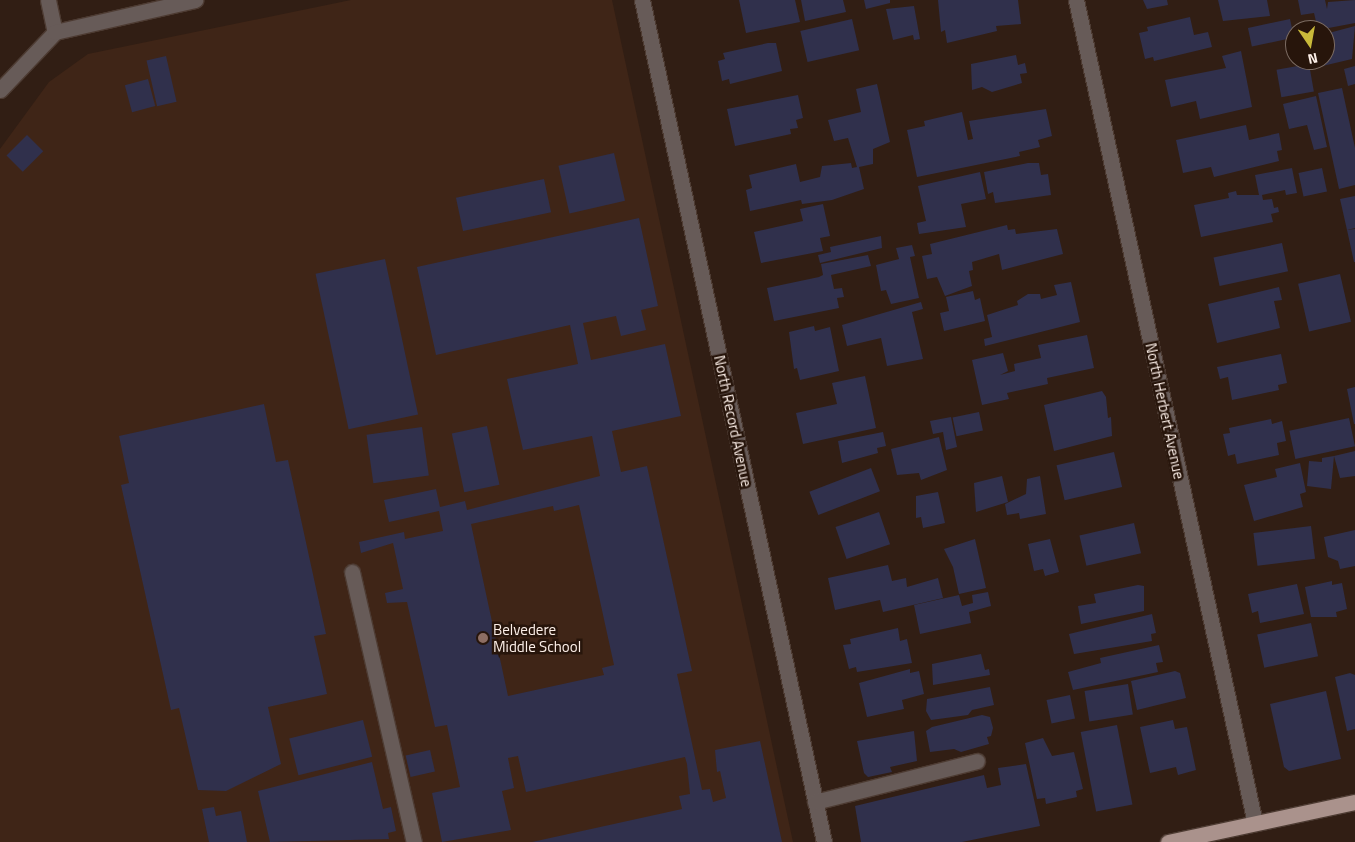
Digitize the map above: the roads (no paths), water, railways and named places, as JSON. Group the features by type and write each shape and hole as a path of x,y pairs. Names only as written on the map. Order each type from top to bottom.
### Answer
{"main road":[{"path":"1168,842 1355,802"}],"street":[{"path":"48,0 55,32"},
{"path":"0,90 55,32 195,0"},
{"name":"North Record Avenue","path":"642,0 824,842"},
{"name":"North Herbert Avenue","path":"1076,0 1255,823"},
{"path":"352,572 414,842"},
{"path":"815,802 977,761"}],"place":[{"name":"Belvedere Middle School","path":"483,638"}]}
